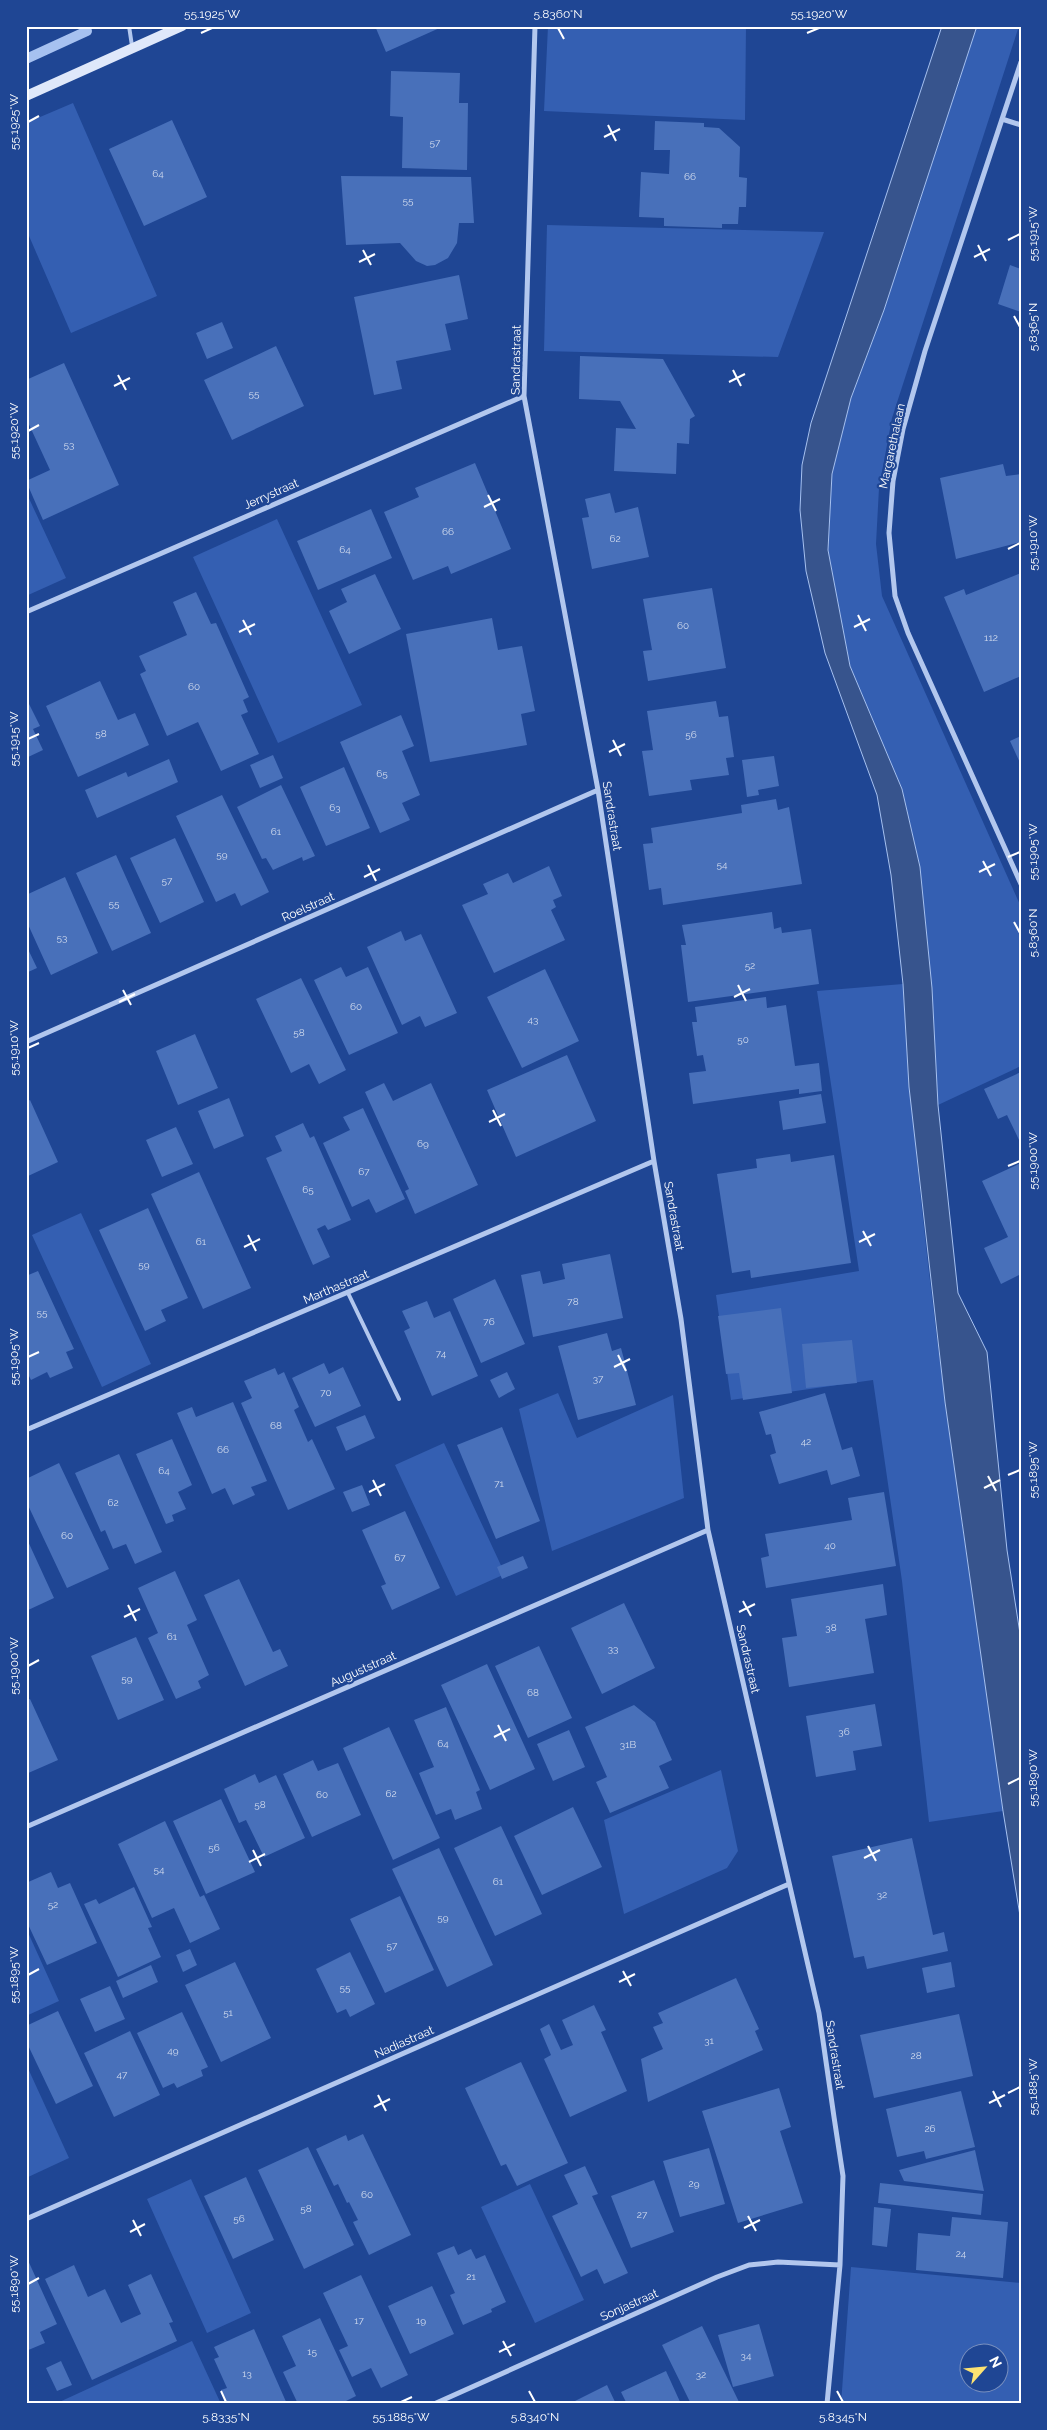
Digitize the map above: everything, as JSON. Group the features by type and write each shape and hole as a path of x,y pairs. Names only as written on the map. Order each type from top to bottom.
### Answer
{"street":[{"path":"26,96 182,26"},
{"name":"Sandrastraat","path":"534,26 524,396 598,790 654,1161 681,1320 708,1530 819,2013 843,2176 840,2265 827,2404"},
{"name":"Margarethalaan","path":"1021,62 925,351 903,429 893,481 889,534 895,596 908,633 1021,884"},
{"path":"1002,119 1021,125"},
{"name":"Jerrystraat","path":"26,612 524,396"},
{"name":"Roelstraat","path":"26,1042 598,790"},
{"name":"Marthastraat","path":"26,1430 654,1161"},
{"name":"Auguststraat","path":"26,1827 708,1530"},
{"name":"Nadiastraat","path":"26,2219 789,1884"},
{"name":"Sonjastraat","path":"434,2404 717,2276 749,2266 778,2262 840,2265"}],"lane":[{"path":"129,26 132,48"},
{"path":"348,1293 398,1399"}],"shaded area":[{"path":"548,26 746,26 745,120 544,111"},
{"path":"942,26 977,26 884,310 851,398 832,474 828,550 850,666 902,789 920,867 932,988 938,1105 958,1293 987,1352 1007,1550 1021,1640 1021,1922 1003,1811 945,1402 909,1087 903,984 891,875 877,795 825,653 806,571 800,510 802,465 811,423"},
{"path":"977,26 1019,26 892,418 879,488 876,544 882,596 1021,907 1021,1066 938,1105 932,988 920,867 902,789 850,666 828,550 832,474 851,398 884,310"},
{"path":"73,103 157,296 71,333 26,229 26,123"},
{"path":"547,225 824,232 778,357 544,351"},
{"path":"26,492 66,578 26,596"},
{"path":"277,519 362,705 278,743 193,557"},
{"path":"903,984 910,1088 932,1295 1003,1811 929,1822 902,1581 873,1380 731,1400 716,1295 859,1271 817,991"},
{"path":"81,1213 151,1364 102,1387 32,1235"},
{"path":"558,1393 577,1438 673,1395 684,1498 552,1551 519,1409"},
{"path":"444,1443 505,1574 456,1596 395,1465"},
{"path":"721,1770 738,1851 727,1868 624,1914 604,1820"},
{"path":"26,1928 59,2001 26,2016"},
{"path":"26,2064 69,2158 26,2178"},
{"path":"191,2179 251,2313 207,2333 147,2199"},
{"path":"530,2184 584,2300 535,2323 481,2207"},
{"path":"851,2267 1021,2283 1020,2404 841,2404"},
{"path":"192,2341 221,2404 55,2404"}],"building":[{"path":"375,26 444,26 386,52"},
{"path":"391,71 460,73 459,103 468,103 467,170 402,168 403,117 390,116"},
{"path":"172,120 207,197 144,226 109,149"},
{"path":"655,121 704,123 704,127 719,128 740,147 739,177 747,178 746,207 739,207 738,224 722,224 722,228 664,226 664,218 639,217 641,172 669,174 670,150 654,150"},
{"path":"341,176 471,177 474,223 459,223 457,243 448,258 435,265 427,266 416,261 400,243 346,245"},
{"path":"1010,265 1021,269 1021,312 998,304"},
{"path":"459,275 468,319 445,324 451,350 396,361 402,389 374,395 354,297"},
{"path":"222,322 233,348 207,359 196,333"},
{"path":"276,346 304,406 232,440 204,380"},
{"path":"580,356 663,359 695,416 690,419 689,444 677,443 676,474 614,471 616,428 636,429 620,401 579,399"},
{"path":"64,363 119,485 43,520 26,481 50,470 26,418 26,380"},
{"path":"475,463 511,549 451,574 448,566 413,580 384,512 419,497 415,488"},
{"path":"1003,464 1006,476 1021,474 1021,542 956,559 940,478"},
{"path":"610,493 615,513 638,507 649,557 592,569 582,518 589,517 585,499"},
{"path":"371,509 392,558 318,590 297,541"},
{"path":"1021,573 1021,676 984,692 944,597 964,589 966,595"},
{"path":"375,574 401,629 349,654 329,611 347,602 341,589"},
{"path":"712,588 726,668 648,681 643,651 652,650 643,599"},
{"path":"196,592 211,624 216,623 249,697 243,700 248,712 241,715 259,754 221,771 198,722 167,736 140,674 146,671 139,656 187,635 173,602"},
{"path":"492,618 498,650 522,646 535,711 521,714 527,745 430,762 406,634"},
{"path":"100,681 118,720 135,713 149,745 78,777 46,706"},
{"path":"26,698 40,726 33,729 43,750 26,758"},
{"path":"716,701 719,717 728,716 734,757 726,758 729,775 690,780 692,790 649,796 642,751 653,750 647,711"},
{"path":"401,715 414,746 402,751 420,795 402,803 410,820 380,833 340,742"},
{"path":"1021,736 1021,765 1010,741"},
{"path":"273,755 283,778 260,788 250,765"},
{"path":"774,756 779,786 758,790 759,795 747,797 742,760"},
{"path":"169,759 178,782 97,818 85,790 126,772 128,777"},
{"path":"344,767 370,828 326,846 300,787"},
{"path":"281,785 315,856 303,861 302,857 273,870 266,858 262,859 237,807"},
{"path":"222,795 269,892 241,906 235,893 216,902 176,816"},
{"path":"776,799 778,810 789,807 802,884 663,905 661,888 649,890 643,844 653,843 651,828 742,813 741,805"},
{"path":"175,838 204,902 160,923 130,858"},
{"path":"116,855 151,933 112,951 76,873"},
{"path":"549,866 562,896 553,900 556,907 551,910 565,940 494,973 462,905 488,894 483,884 508,873 513,883"},
{"path":"65,877 98,953 51,975 26,920 26,895"},
{"path":"772,912 774,929 781,927 782,933 811,929 819,984 688,1002 681,945 686,945 682,925"},
{"path":"401,931 405,941 421,934 457,1013 425,1027 420,1016 402,1025 367,947"},
{"path":"26,945 37,968 26,973"},
{"path":"341,967 346,977 368,967 398,1033 349,1055 314,980"},
{"path":"545,969 579,1041 522,1068 487,997"},
{"path":"301,978 346,1070 319,1084 309,1064 291,1073 256,999"},
{"path":"766,997 767,1008 786,1005 795,1066 819,1063 822,1091 799,1094 799,1089 693,1104 689,1073 706,1071 703,1055 697,1056 692,1022 697,1022 695,1007"},
{"path":"195,1034 218,1088 178,1105 156,1051"},
{"path":"567,1055 596,1121 516,1157 487,1090"},
{"path":"1021,1072 1021,1144 1007,1115 998,1119 984,1089"},
{"path":"384,1083 393,1101 431,1083 478,1185 415,1214 405,1191 409,1189 365,1092"},
{"path":"821,1094 826,1123 783,1130 779,1101"},
{"path":"229,1098 244,1136 214,1149 198,1111"},
{"path":"30,1100 58,1162 26,1177 26,1102"},
{"path":"363,1108 405,1199 376,1213 369,1199 352,1207 323,1143 350,1130 343,1117"},
{"path":"303,1123 310,1138 314,1136 351,1220 328,1230 325,1225 317,1229 330,1257 313,1265 266,1158 282,1151 275,1136"},
{"path":"176,1127 193,1164 162,1177 146,1140"},
{"path":"790,1154 791,1162 834,1155 851,1263 751,1278 750,1270 732,1273 717,1174 757,1168 756,1159"},
{"path":"1021,1163 1021,1274 1001,1284 984,1248 1008,1237 982,1181"},
{"path":"199,1172 251,1288 203,1309 151,1194"},
{"path":"148,1208 188,1298 161,1310 166,1321 145,1331 99,1230"},
{"path":"610,1254 623,1318 533,1337 521,1275 540,1271 543,1284 565,1279 562,1264"},
{"path":"38,1271 74,1349 66,1352 73,1368 50,1378 47,1372 31,1380 26,1370 26,1276"},
{"path":"495,1279 525,1344 481,1363 453,1299"},
{"path":"427,1301 434,1318 450,1311 478,1376 432,1396 404,1331 410,1328 402,1311"},
{"path":"781,1308 792,1393 743,1400 739,1373 726,1374 718,1316"},
{"path":"607,1333 612,1351 621,1348 636,1405 578,1420 558,1346"},
{"path":"852,1340 857,1383 806,1388 802,1344"},
{"path":"324,1363 329,1374 343,1367 361,1406 315,1427 292,1378"},
{"path":"275,1368 278,1375 284,1372 299,1407 294,1410 308,1442 312,1439 335,1489 288,1510 241,1403 252,1398 244,1381"},
{"path":"507,1372 515,1389 499,1398 490,1380"},
{"path":"825,1393 842,1450 852,1447 860,1476 831,1485 827,1470 779,1484 770,1455 776,1453 771,1434 766,1435 759,1412"},
{"path":"233,1402 267,1481 251,1487 255,1495 233,1505 225,1488 212,1494 177,1413 192,1407 196,1417"},
{"path":"365,1415 375,1438 346,1451 336,1427"},
{"path":"502,1427 540,1521 496,1539 457,1445"},
{"path":"172,1439 192,1485 178,1492 186,1509 172,1515 174,1521 166,1524 136,1454"},
{"path":"119,1454 162,1552 135,1564 126,1544 113,1549 105,1530 101,1532 75,1473"},
{"path":"59,1463 109,1569 67,1588 26,1501 26,1479"},
{"path":"362,1485 370,1505 352,1512 343,1492"},
{"path":"884,1492 896,1566 766,1588 761,1558 769,1556 765,1534 852,1520 848,1498"},
{"path":"405,1511 440,1588 392,1610 381,1586 386,1584 362,1530"},
{"path":"26,1537 54,1598 26,1611"},
{"path":"523,1556 528,1568 502,1579 497,1567"},
{"path":"175,1571 197,1620 187,1625 209,1675 198,1681 201,1688 176,1699 148,1638 158,1633 138,1588"},
{"path":"239,1579 273,1652 280,1649 288,1666 245,1686 204,1595"},
{"path":"883,1584 887,1615 865,1619 874,1673 789,1687 782,1638 797,1636 791,1599"},
{"path":"624,1603 655,1668 602,1694 571,1628"},
{"path":"136,1637 164,1700 118,1720 91,1656"},
{"path":"539,1646 572,1718 528,1738 495,1666"},
{"path":"487,1664 535,1769 490,1790 441,1685"},
{"path":"30,1699 58,1760 26,1774 26,1700"},
{"path":"875,1704 882,1746 853,1751 856,1770 816,1777 806,1716"},
{"path":"634,1705 655,1722 672,1760 659,1766 669,1788 610,1813 596,1782 607,1777 585,1727"},
{"path":"446,1707 480,1790 476,1792 482,1809 455,1820 451,1809 436,1815 419,1773 434,1767 414,1720"},
{"path":"389,1727 440,1838 393,1860 343,1748"},
{"path":"569,1730 585,1767 553,1781 537,1744"},
{"path":"313,1760 318,1771 338,1763 361,1815 312,1837 283,1774"},
{"path":"255,1774 259,1783 276,1775 305,1838 264,1857 246,1820 239,1823 224,1789"},
{"path":"221,1799 255,1872 206,1894 173,1821"},
{"path":"573,1807 602,1867 542,1895 514,1836"},
{"path":"165,1821 200,1897 204,1895 220,1929 190,1943 174,1908 152,1918 118,1844"},
{"path":"501,1826 542,1914 495,1936 454,1848"},
{"path":"912,1838 933,1935 944,1932 948,1951 867,1969 864,1956 854,1958 832,1856"},
{"path":"439,1848 493,1965 447,1987 392,1869"},
{"path":"51,1872 58,1888 70,1883 97,1943 47,1965 26,1920 26,1883"},
{"path":"134,1887 152,1927 148,1928 161,1957 118,1977 84,1904 96,1899 99,1904"},
{"path":"400,1896 434,1970 385,1993 350,1919"},
{"path":"190,1949 197,1965 183,1972 176,1955"},
{"path":"350,1952 375,2004 350,2017 346,2009 337,2013 316,1969"},
{"path":"235,1962 271,2038 221,2062 185,1985"},
{"path":"951,1962 955,1987 927,1993 922,1968"},
{"path":"151,1965 158,1982 123,1998 116,1981"},
{"path":"736,1978 759,2029 755,2031 763,2050 648,2102 641,2059 663,2049 653,2027 663,2023 658,2013"},
{"path":"110,1986 125,2019 95,2032 80,1999"},
{"path":"594,2005 606,2030 601,2032 627,2091 570,2117 544,2059 551,2055 540,2029 549,2024 561,2050 573,2045 562,2020"},
{"path":"58,2011 93,2086 56,2104 26,2041 26,2026"},
{"path":"182,2012 208,2067 201,2070 203,2076 177,2088 174,2083 163,2088 137,2033"},
{"path":"959,2014 973,2076 874,2098 860,2035"},
{"path":"130,2031 160,2095 114,2117 84,2053"},
{"path":"521,2062 568,2163 517,2186 506,2164 501,2166 465,2088"},
{"path":"779,2088 791,2127 780,2131 803,2203 738,2223 702,2111"},
{"path":"961,2091 975,2147 926,2159 924,2151 897,2157 886,2109"},
{"path":"363,2134 411,2235 369,2255 353,2222 358,2220 349,2202 347,2203 338,2184 334,2186 316,2149 346,2135 348,2141"},
{"path":"308,2147 354,2245 304,2269 258,2170"},
{"path":"709,2148 725,2204 680,2217 663,2161"},
{"path":"975,2150 984,2191 904,2181 899,2170"},
{"path":"585,2166 598,2194 592,2196 628,2273 604,2284 597,2269 581,2277 552,2216 578,2204 564,2175"},
{"path":"246,2177 274,2240 233,2259 204,2196"},
{"path":"654,2180 674,2232 631,2248 611,2196"},
{"path":"880,2183 983,2194 981,2215 878,2203"},
{"path":"874,2207 891,2209 887,2247 872,2245"},
{"path":"952,2217 1008,2222 1003,2278 916,2270 918,2233 950,2236"},
{"path":"454,2246 458,2255 471,2249 476,2259 485,2255 506,2302 491,2309 492,2312 463,2325 450,2295 455,2293 437,2253"},
{"path":"26,2256 57,2324 40,2332 45,2343 26,2351"},
{"path":"74,2265 88,2297 105,2289 121,2323 141,2314 128,2285 151,2274 173,2322 169,2323 177,2341 92,2380 45,2279"},
{"path":"361,2275 408,2375 381,2388 371,2368 352,2377 339,2350 348,2346 323,2293"},
{"path":"432,2286 454,2334 410,2354 388,2306"},
{"path":"320,2318 356,2396 340,2404 298,2404 283,2372 296,2366 282,2336"},
{"path":"759,2324 774,2376 733,2387 718,2335"},
{"path":"702,2326 740,2404 691,2404 662,2345"},
{"path":"254,2329 287,2404 227,2404 221,2390 227,2388 214,2359 219,2357 214,2347"},
{"path":"61,2361 72,2385 57,2391 46,2368"},
{"path":"666,2371 681,2404 627,2404 621,2392"},
{"path":"607,2385 616,2404 569,2404"}],"waterway":[{"path":"26,59 87,31"}]}
